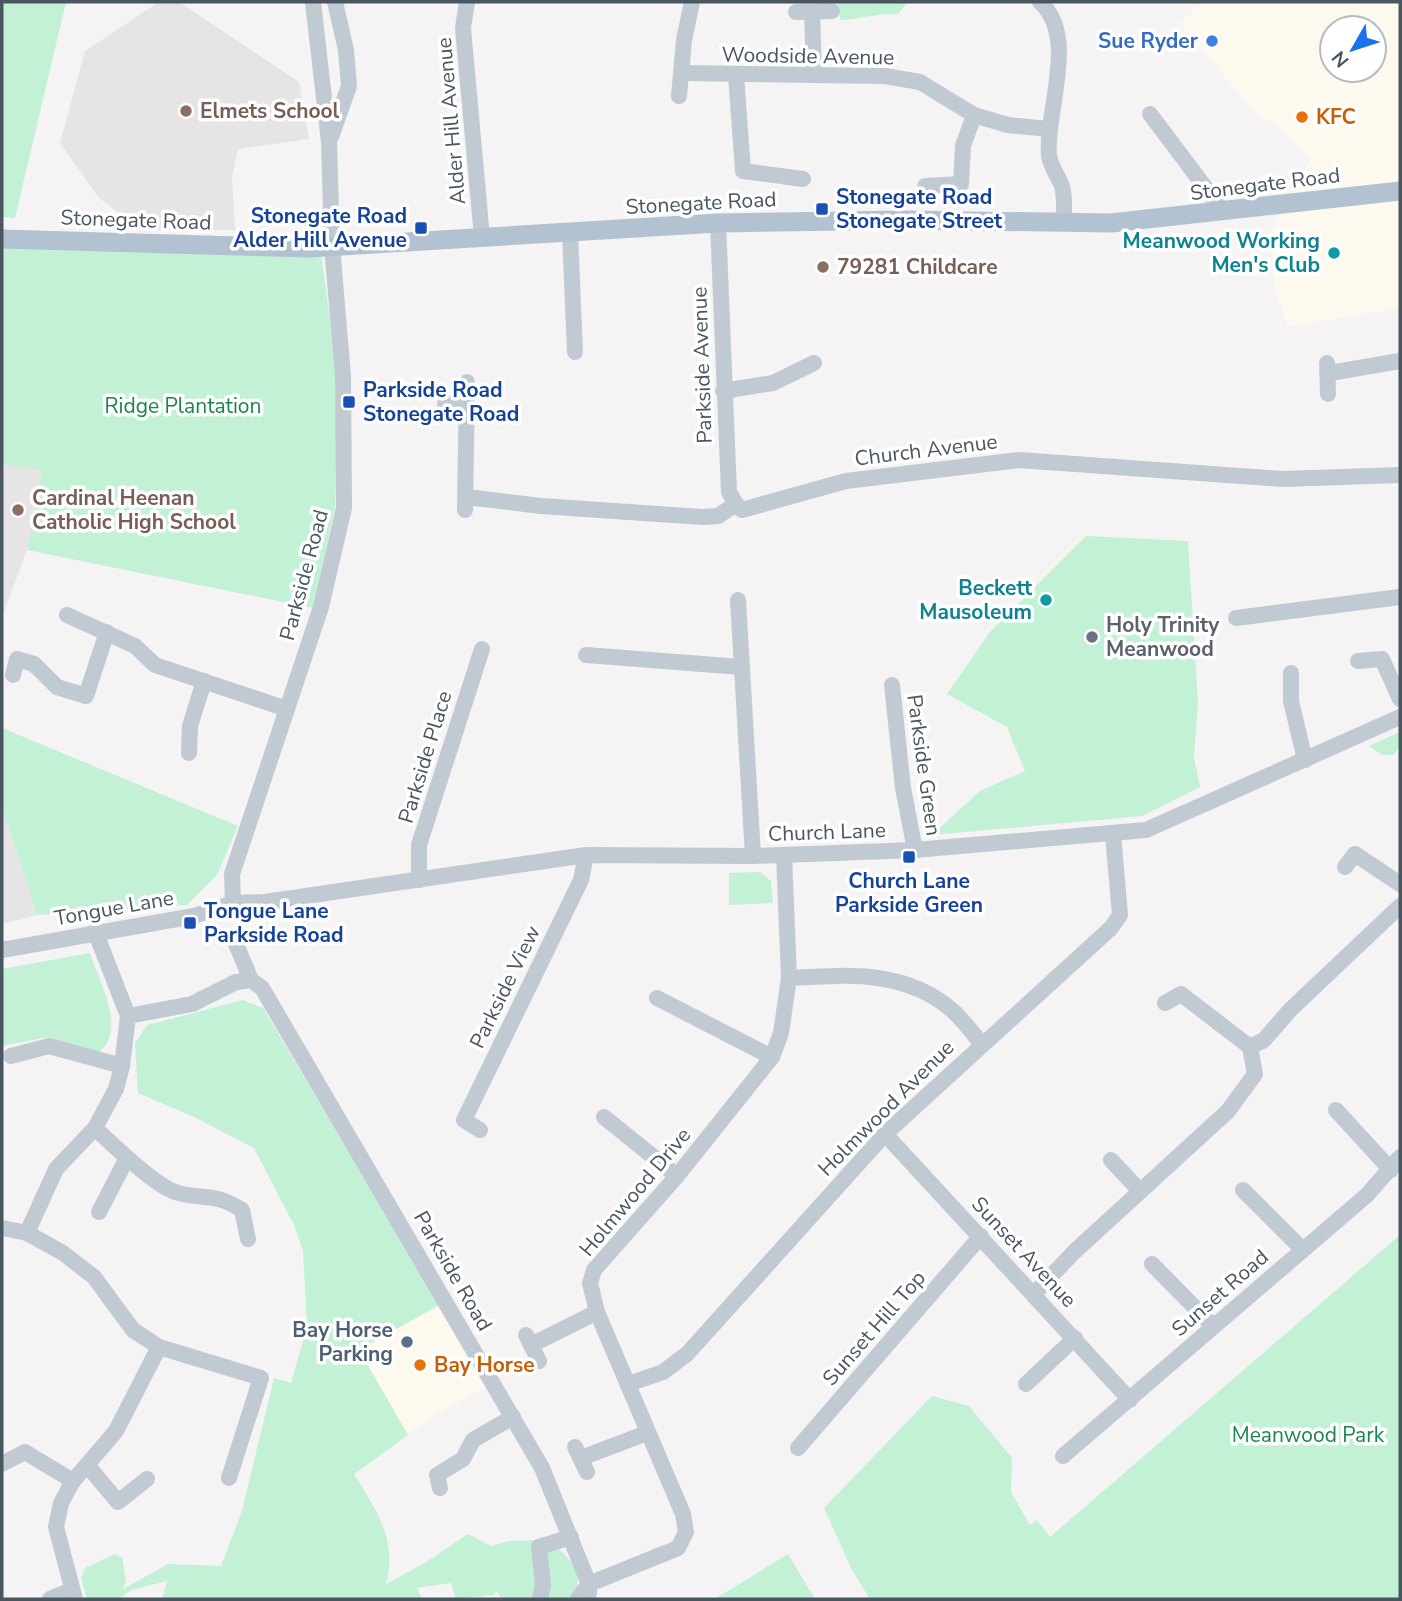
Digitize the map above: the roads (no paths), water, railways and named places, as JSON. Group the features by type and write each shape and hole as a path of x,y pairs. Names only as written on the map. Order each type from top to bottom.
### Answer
{"main road":[{"name":"Stonegate Road","path":"2,239 332,246 718,223 904,220 1111,223 1400,191"}],"street":[{"name":"Parkside Road","path":"233,903 232,874 321,607 344,508 343,376 332,246 329,142 313,2"},
{"path":"329,142 349,86 346,50 335,2"},
{"name":"Alder Hill Avenue","path":"467,2 463,28 482,237"},
{"path":"679,96 684,40 692,2"},
{"path":"1050,5 1056,34 1058,86 1048,129 1050,160 1062,188 1064,223"},
{"path":"814,75 804,12 832,11"},
{"name":"Woodside Avenue","path":"682,73 885,76 920,82 974,115 1008,125 1048,129"},
{"path":"736,75 743,171 803,179"},
{"path":"1150,114 1223,211"},
{"path":"925,186 961,184 963,146 974,115"},
{"name":"Parkside Avenue","path":"718,223 729,492 736,504"},
{"path":"570,233 575,352"},
{"path":"1328,394 1328,368 1400,361"},
{"path":"723,391 773,383 814,363"},
{"path":"445,404 467,402 467,382"},
{"name":"Church Avenue","path":"467,402 466,503 718,516 736,504 742,510 846,481 1019,460 1283,479 1400,475"},
{"path":"1236,618 1400,597"},
{"path":"738,600 753,856"},
{"path":"67,615 135,646 155,665 287,709"},
{"path":"13,675 17,659 34,664 57,687 86,696 107,632"},
{"name":"Parkside Place","path":"419,880 419,845 482,649"},
{"path":"586,656 741,667"},
{"path":"1358,661 1382,659 1400,699"},
{"path":"1291,673 1291,701 1305,760"},
{"path":"189,753 190,726 204,681"},
{"name":"Parkside Green","path":"892,685 903,788 915,850"},
{"name":"Church Lane","path":"233,903 265,902 586,855 753,856 915,850 1113,835 1146,830 1400,717"},
{"name":"Holmwood Avenue","path":"628,1384 663,1372 687,1354 885,1134 981,1043 1111,928 1120,915 1113,835"},
{"path":"1345,867 1355,854 1400,884"},
{"name":"Parkside View","path":"480,1130 464,1120 581,880 586,855"},
{"name":"Holmwood Drive","path":"589,1592 678,1548 686,1532 683,1514 597,1312 590,1283 594,1270 677,1176 772,1057 781,1032 789,978 784,855"},
{"name":"Tongue Lane","path":"2,950 95,931 194,916 233,903"},
{"path":"1250,1046 1264,1040 1290,1010 1400,906"},
{"path":"27,1233 56,1169 95,1128 116,1089 122,1066 128,1016 95,931"},
{"name":"Parkside Road","path":"236,944 251,980 266,994 542,1468 589,1592"},
{"path":"789,978 860,974 888,979 923,991 952,1010 981,1043"},
{"path":"128,1016 192,1004 236,982 251,980"},
{"path":"1034,1294 1140,1191 1228,1111 1255,1074 1250,1046 1181,994 1166,1003"},
{"path":"657,998 772,1057"},
{"path":"11,1056 49,1046 122,1066"},
{"path":"1336,1110 1396,1163"},
{"path":"604,1117 677,1176"},
{"path":"95,1128 127,1158 174,1192 223,1198 242,1210 248,1239"},
{"name":"Sunset Avenue","path":"885,1134 1130,1400"},
{"path":"99,1212 127,1158"},
{"path":"1111,1160 1140,1191"},
{"name":"Sunset Road","path":"1063,1456 1367,1195 1396,1163"},
{"path":"1243,1190 1302,1249"},
{"path":"2,1228 27,1233 64,1253 94,1277 133,1330 159,1347 261,1378 229,1478"},
{"name":"Sunset Hill Top","path":"798,1448 981,1236"},
{"path":"1152,1264 1213,1326"},
{"path":"539,1360 528,1340 597,1312"},
{"path":"1026,1384 1075,1338"},
{"path":"50,1599 73,1595 56,1527 61,1503 73,1481 116,1431 159,1347"},
{"path":"440,1488 437,1475 463,1459 472,1440 513,1417"},
{"path":"581,1459 648,1433"},
{"path":"2,1464 25,1452 73,1481"},
{"path":"87,1465 118,1502 147,1479"},
{"path":"540,1599 543,1585 539,1547 570,1537"},
{"path":"578,1599 589,1592"}],"place":[{"name":"Sue Ryder","path":"1212,41"},
{"name":"Elmets School","path":"186,111"},
{"name":"KFC","path":"1302,117"},
{"name":"Stonegate Road Stonegate Street","path":"822,209"},
{"name":"Stonegate Road Alder Hill Avenue","path":"421,228"},
{"name":"Meanwood Working Men's Club","path":"1334,253"},
{"name":"79281 Childcare","path":"823,267"},
{"name":"Parkside Road Stonegate Road","path":"349,402"},
{"name":"Cardinal Heenan Catholic High School","path":"18,510"},
{"name":"Beckett Mausoleum","path":"1046,600"},
{"name":"Holy Trinity Meanwood","path":"1092,637"},
{"name":"Church Lane Parkside Green","path":"909,857"},
{"name":"Tongue Lane Parkside Road","path":"190,923"},
{"name":"Bay Horse Parking","path":"407,1342"},
{"name":"Bay Horse","path":"420,1365"}],"park label":[{"name":"Ridge Plantation","path":"183,406"},
{"name":"Meanwood Park","path":"1308,1435"}]}
